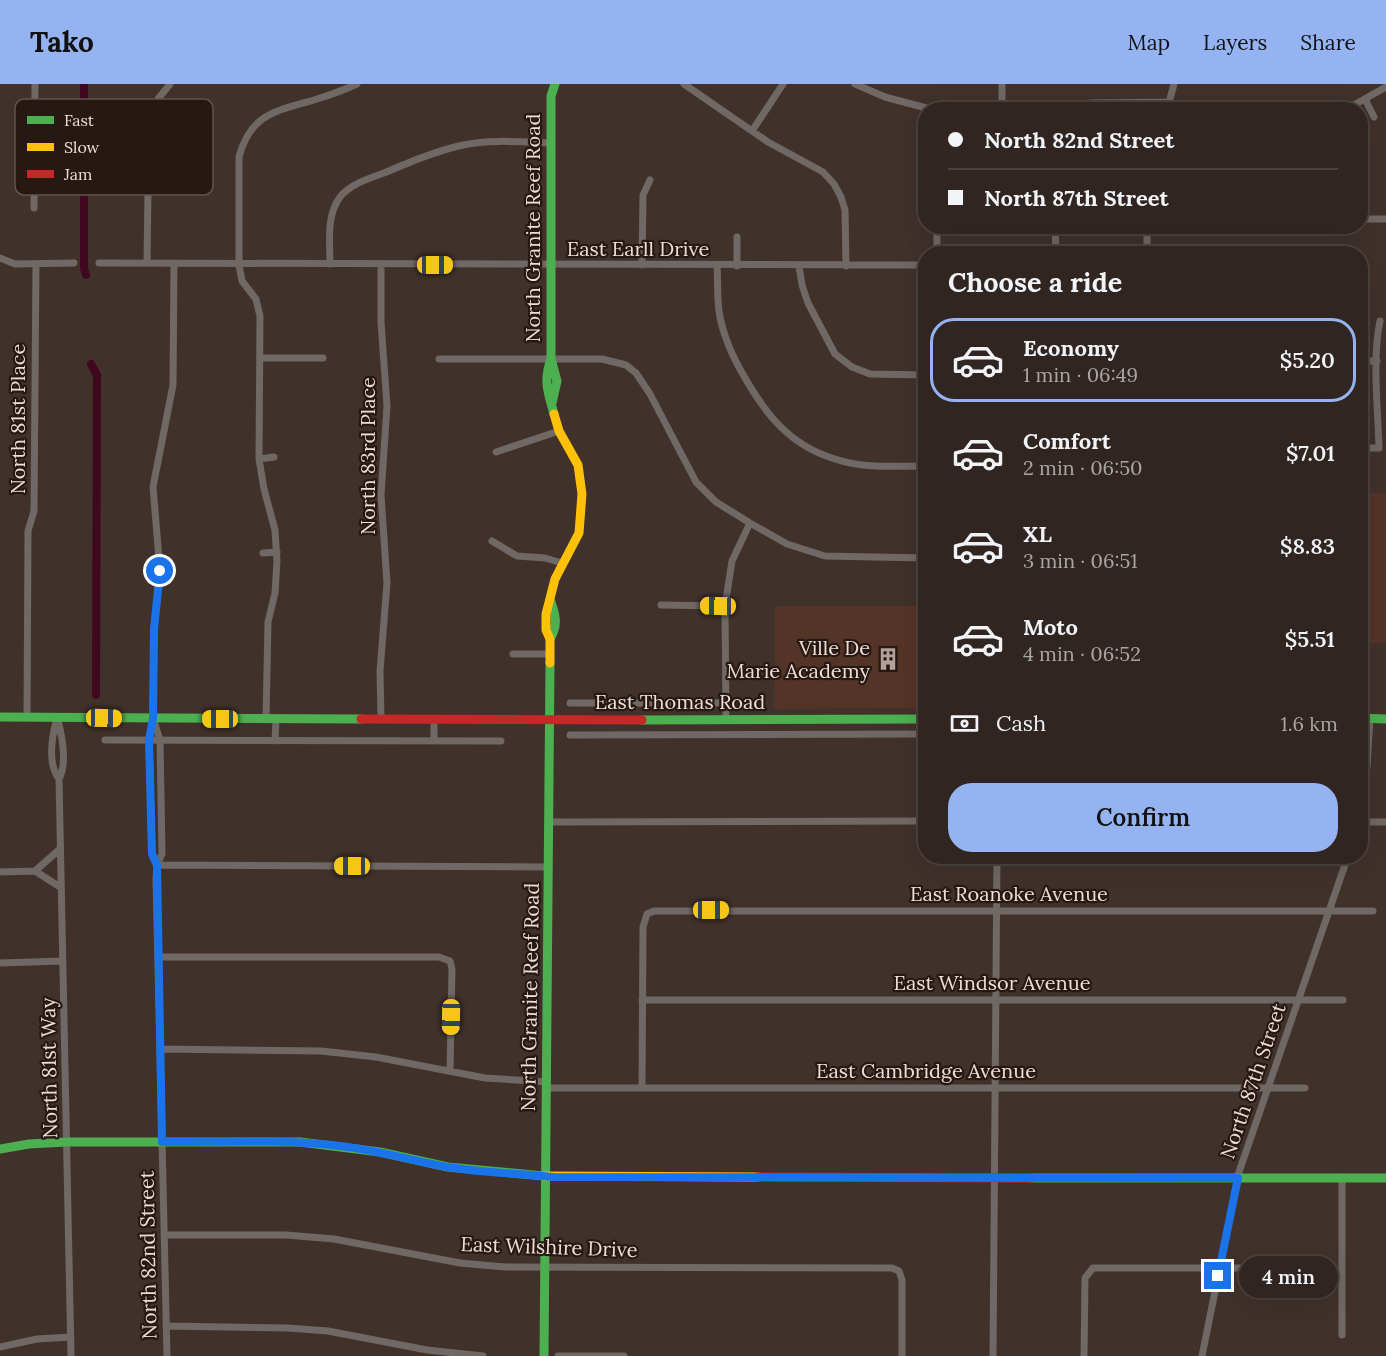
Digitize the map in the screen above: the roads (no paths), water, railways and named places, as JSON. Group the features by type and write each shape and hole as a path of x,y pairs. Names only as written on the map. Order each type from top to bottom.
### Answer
{"street":[{"path":"35,84 35,99"},
{"path":"158,99 170,84"},
{"path":"275,741 271,719 268,622 276,585 277,552 275,530 259,459 260,316 258,304 242,280 239,265 238,168 242,147 253,128 271,112 357,84"},
{"name":"North Granite Reef Road","path":"546,84 551,96"},
{"name":"North Granite Reef Road","path":"544,1356 550,720 550,639 546,630 546,614 551,602 555,579 579,533 582,494 578,465 559,431 546,385 546,372 551,359 550,143 551,96 555,84"},
{"path":"684,84 752,131 823,172 834,184 845,210 846,266"},
{"path":"752,131 783,84"},
{"path":"855,84 885,97 918,106"},
{"path":"1002,84 1002,102"},
{"path":"1169,102 1174,84"},
{"path":"1360,102 1386,87"},
{"path":"1368,105 1374,117"},
{"path":"330,264 330,224 334,207 341,196 354,186 412,162 465,145 511,142 550,143"},
{"path":"642,265 643,195 650,180"},
{"path":"34,195 34,208"},
{"path":"147,263 148,195"},
{"path":"1368,219 1386,219"},
{"path":"737,237 737,266"},
{"path":"0,258 15,264 74,263"},
{"name":"East Earll Drive","path":"99,263 918,265"},
{"name":"North 82nd Street","path":"167,1356 157,865 152,854 149,740 153,718 154,629 160,571 153,487 173,385 174,263"},
{"name":"North 81st Place","path":"27,717 28,531 34,511 36,264"},
{"name":"North 83rd Place","path":"381,265 381,322 387,406 381,495 387,583 380,671 381,720"},
{"path":"717,266 719,313 734,358 758,402 772,419 796,440 834,459 867,466 918,466"},
{"path":"799,266 808,303 835,354 852,367 870,374 918,375"},
{"path":"1368,448 1379,448 1377,361 1380,321"},
{"path":"260,358 323,358"},
{"path":"439,359 602,359 626,365 642,381 696,482 716,502 787,544 808,552 825,556 918,558"},
{"path":"1368,361 1377,361"},
{"path":"496,452 559,431"},
{"path":"259,459 274,457"},
{"path":"726,720 725,606 732,561 750,523"},
{"path":"492,541 517,556 545,558 562,563"},
{"path":"263,553 277,552"},
{"path":"661,605 725,606"},
{"path":"513,654 550,654"},
{"name":"East Thomas Road","path":"570,703 726,704"},
{"name":"East Thomas Road","path":"0,717 381,720 918,719"},
{"name":"North 81st Way","path":"57,717 52,735 53,771 59,779 72,1356"},
{"path":"1368,718 1386,717"},
{"name":"North 82nd Street","path":"153,718 160,740 162,854 157,865"},
{"path":"434,720 434,741"},
{"name":"East Thomas Road","path":"570,735 918,735"},
{"path":"105,740 501,741"},
{"path":"549,822 918,821"},
{"path":"1368,822 1386,822"},
{"path":"35,871 60,849"},
{"path":"993,1356 997,864"},
{"name":"North 87th Street","path":"1202,1356 1238,1178 1345,864"},
{"path":"157,865 549,867"},
{"path":"0,872 35,871 60,887"},
{"name":"East Roanoke Avenue","path":"642,1000 643,927 647,914 658,910 1373,911"},
{"path":"159,957 439,957 450,961 452,969 450,1071"},
{"path":"0,963 63,961"},
{"path":"642,1000 642,1088"},
{"name":"East Windsor Avenue","path":"642,1000 1343,1000"},
{"name":"East Cambridge Avenue","path":"160,1049 321,1051 376,1057 485,1078 547,1085 642,1088 1305,1088"},
{"path":"0,1149 29,1144 67,1142 300,1142 380,1152 458,1168 546,1176 1386,1178"},
{"path":"1342,1178 1342,1335"},
{"name":"East Wilshire Drive","path":"164,1235 286,1235 334,1239 460,1263 505,1266 892,1268 898,1271 902,1280 902,1356"},
{"path":"1084,1356 1085,1282 1089,1271 1102,1267 1247,1268"},
{"path":"166,1326 328,1331 427,1350 483,1356"},
{"path":"0,1347 37,1339 72,1337"},
{"path":"558,1356 624,1356"}],"waterway":[{"path":"84,84 84,99"},
{"path":"84,195 84,268 86,275"},
{"path":"91,364 97,375 96,695"}],"place":[{"name":"Ville De Marie Academy","path":"888,659"}]}
